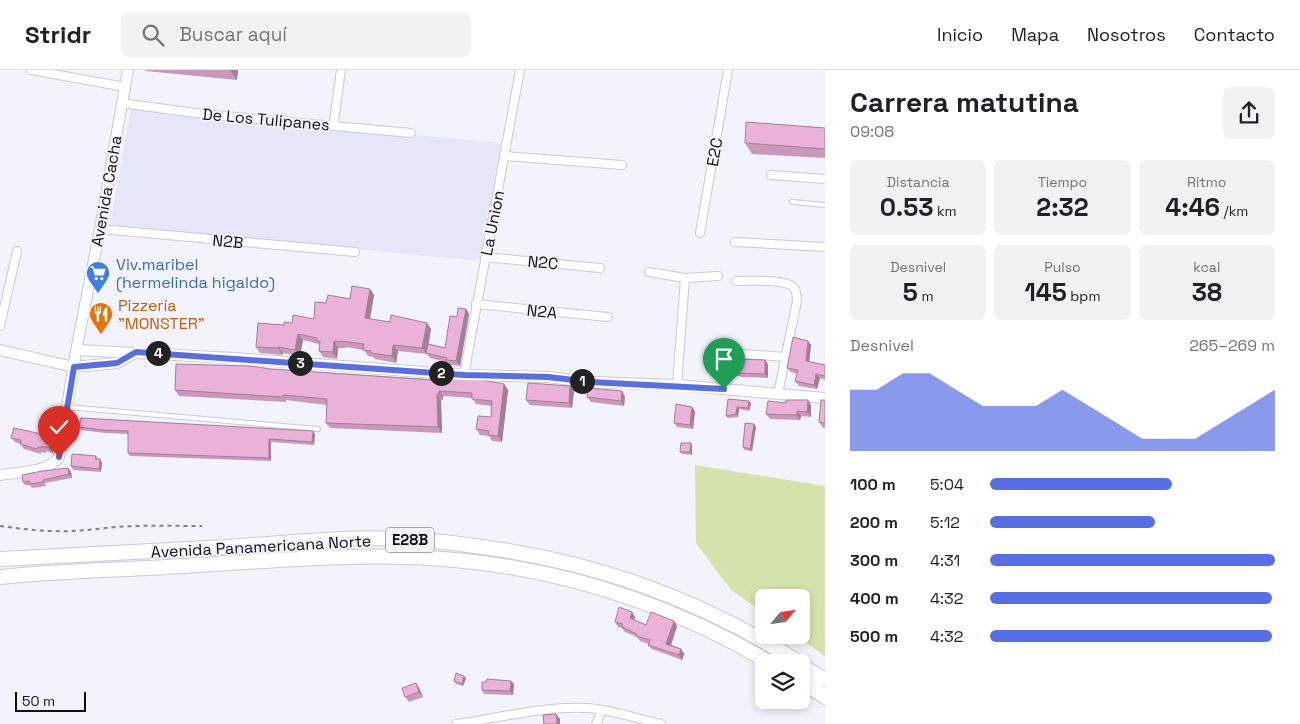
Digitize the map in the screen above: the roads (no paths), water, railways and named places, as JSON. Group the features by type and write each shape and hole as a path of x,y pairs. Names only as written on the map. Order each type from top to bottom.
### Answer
{"highway":[{"name":"Avenida Panamericana Norte","path":"0,559 344,539 407,540 482,546 568,563 646,586 714,614 785,654"},
{"name":"Avenida Panamericana Norte","path":"0,577 46,572 157,568 338,556 463,560 504,565 549,574 641,601 726,638 755,654"},
{"path":"810,671 825,680"},
{"path":"810,687 825,696"}],"street":[{"path":"31,70 125,88"},
{"name":"Avenida Cacha","path":"0,475 36,470 51,464 60,455 77,350 128,70"},
{"path":"334,122 341,70"},
{"name":"La Union","path":"464,375 520,70"},
{"name":"E2C","path":"700,233 728,70"},
{"name":"De Los Tulipanes","path":"121,103 203,114 411,133"},
{"path":"504,156 622,165"},
{"path":"771,175 825,179"},
{"name":"N2B","path":"100,229 355,252"},
{"path":"735,242 825,247"},
{"path":"0,326 18,251"},
{"name":"N2C","path":"485,257 600,268"},
{"path":"649,272 685,278 718,276"},
{"path":"677,386 685,278"},
{"path":"736,281 780,282 789,284 795,289 797,301 778,394"},
{"name":"N2A","path":"476,304 608,317"},
{"path":"0,350 74,367 117,363 136,352"},
{"path":"77,350 136,352 464,375 548,377 591,382 677,386 825,398"},
{"path":"728,353 786,357"},
{"path":"456,724 542,710 586,708 661,724"},
{"path":"596,724 602,710"}],"lane":[{"path":"792,202 825,205"},
{"path":"67,407 318,429"}],"place":[{"name":"Viv.maribel (hermelinda higaldo)","path":"98,294"},
{"name":"Pizzería \"MONSTER\"","path":"101,335"}]}
